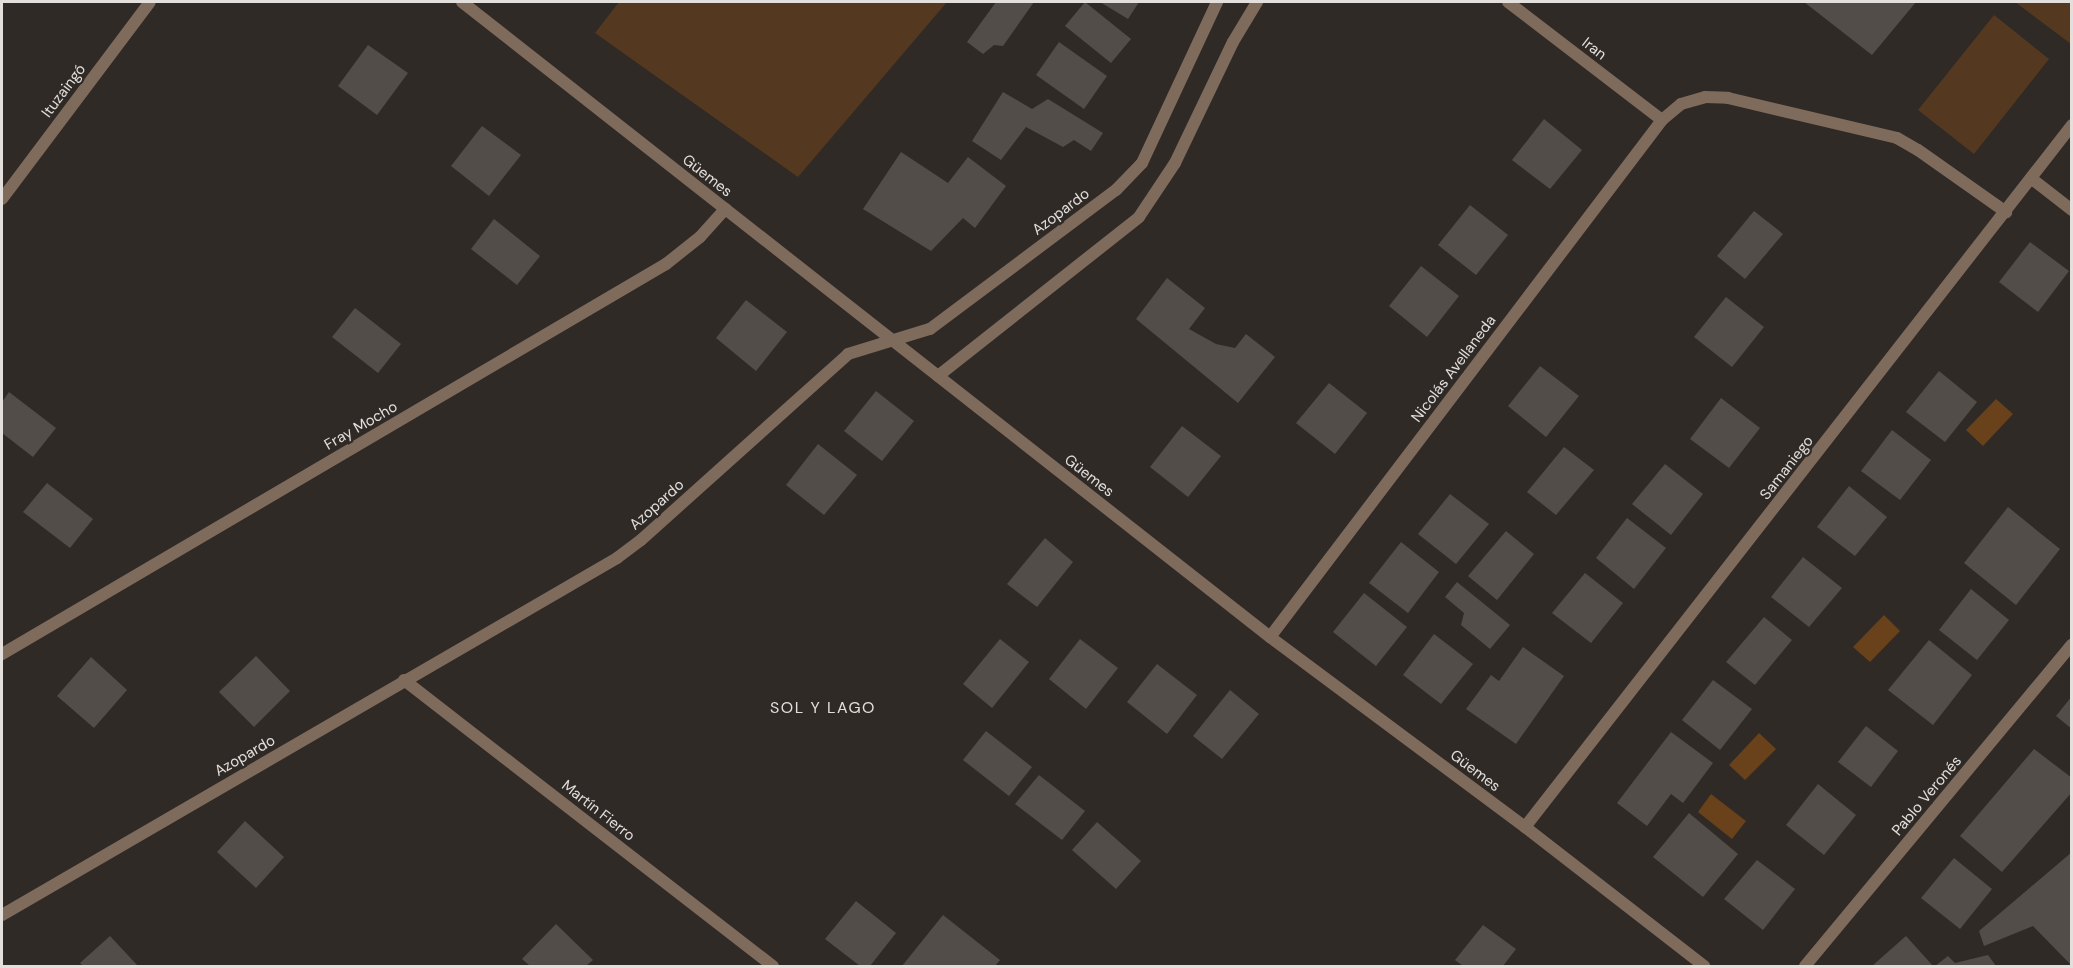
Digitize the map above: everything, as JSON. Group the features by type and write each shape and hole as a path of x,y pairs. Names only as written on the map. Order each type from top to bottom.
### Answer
{"street":[{"name":"Ituzaingó","path":"2,199 150,2"},
{"name":"Güemes","path":"462,2 1270,637 1525,827 1704,966"},
{"name":"Azopardo","path":"2,915 617,558 641,540 848,354 892,338 930,329 1116,190 1142,163 1217,2"},
{"path":"938,376 1139,217 1175,163 1233,42 1257,2"},
{"name":"Iran","path":"1508,2 1662,120"},
{"name":"Nicolás Avellaneda","path":"1270,637 1662,120 1681,104 1705,97 1728,98 1897,138 1918,150 2006,212"},
{"name":"Samaniego","path":"1525,827 2072,125"},
{"path":"2032,179 2072,210"},
{"name":"Fray Mocho","path":"2,654 666,264 700,237 725,209"},
{"name":"Pablo Veronés","path":"1805,966 2072,644"},
{"name":"Martín Fierro","path":"404,680 773,966"}],"shaded area":[{"path":"619,2 947,2 798,177 595,33"},
{"path":"2015,2 2071,2 2071,44"},
{"path":"1994,15 2049,59 1974,154 1918,110"},
{"path":"1996,399 2013,414 1983,446 1966,430"},
{"path":"1884,615 1900,631 1870,662 1853,647"},
{"path":"1759,733 1776,749 1745,780 1729,765"},
{"path":"1711,794 1746,821 1732,839 1698,812"}],"building":[{"path":"996,2 1034,2 1003,46 994,45 983,54 967,42"},
{"path":"1085,2 1131,39 1111,63 1065,26"},
{"path":"1100,2 1139,2 1128,19"},
{"path":"1804,2 1916,2 1872,55"},
{"path":"1059,42 1107,76 1084,109 1036,75"},
{"path":"368,45 408,73 377,115 338,86"},
{"path":"1003,92 1032,109 1048,99 1103,133 1091,151 1074,140 1063,147 1026,127 1001,160 972,141"},
{"path":"1544,119 1582,150 1550,189 1512,160"},
{"path":"482,126 521,155 489,196 451,166"},
{"path":"901,152 948,183 968,157 1006,186 975,228 963,218 931,251 863,209"},
{"path":"1470,205 1508,235 1476,275 1438,245"},
{"path":"1754,211 1783,234 1745,279 1717,256"},
{"path":"494,219 540,256 517,285 471,249"},
{"path":"2030,242 2069,271 2038,312 1999,282"},
{"path":"1421,266 1459,296 1427,337 1389,306"},
{"path":"1167,278 1205,308 1189,329 1216,344 1235,348 1246,334 1275,357 1238,403 1136,319"},
{"path":"1726,297 1764,327 1732,367 1694,337"},
{"path":"746,300 787,332 756,371 716,338"},
{"path":"355,308 401,344 378,373 332,337"},
{"path":"1540,366 1579,396 1546,437 1508,406"},
{"path":"1939,371 1977,402 1945,442 1906,412"},
{"path":"1329,383 1367,413 1335,454 1296,423"},
{"path":"876,391 914,421 882,461 844,431"},
{"path":"9,392 56,428 33,457 2,433 2,402"},
{"path":"1721,398 1760,428 1729,468 1690,439"},
{"path":"1182,426 1221,456 1188,497 1150,467"},
{"path":"1892,430 1931,460 1900,500 1861,471"},
{"path":"818,444 857,475 824,515 786,485"},
{"path":"1564,447 1594,470 1556,515 1527,492"},
{"path":"1665,464 1703,494 1671,535 1632,504"},
{"path":"47,483 93,519 70,548 23,512"},
{"path":"1849,486 1887,517 1855,556 1817,527"},
{"path":"1450,494 1489,524 1456,564 1418,534"},
{"path":"2008,507 2060,549 2016,605 1964,563"},
{"path":"1627,518 1666,548 1634,589 1596,558"},
{"path":"1506,531 1534,554 1497,600 1468,576"},
{"path":"1045,538 1073,562 1037,607 1007,584"},
{"path":"1401,542 1439,572 1408,613 1369,583"},
{"path":"1803,557 1842,588 1809,627 1771,597"},
{"path":"1585,573 1623,603 1591,643 1552,613"},
{"path":"1457,582 1510,625 1490,649 1461,625 1464,613 1445,597"},
{"path":"1971,589 2009,620 1977,660 1939,630"},
{"path":"1364,593 1407,627 1376,666 1333,632"},
{"path":"1764,617 1792,640 1755,685 1726,662"},
{"path":"1434,634 1473,664 1441,704 1403,675"},
{"path":"1000,639 1029,662 992,708 963,684"},
{"path":"1080,639 1118,668 1086,709 1049,679"},
{"path":"1929,640 1972,675 1933,725 1888,690"},
{"path":"1523,647 1564,676 1516,744 1466,709 1491,675 1499,681"},
{"path":"256,656 290,691 254,727 219,692"},
{"path":"91,657 127,690 94,728 57,696"},
{"path":"1157,664 1197,695 1167,734 1127,702"},
{"path":"1713,680 1752,709 1720,750 1682,720"},
{"path":"1230,690 1259,714 1222,759 1193,736"},
{"path":"2072,696 2072,729 2056,716"},
{"path":"1866,726 1898,751 1871,787 1838,762"},
{"path":"986,731 1032,767 1009,796 963,760"},
{"path":"1671,732 1713,763 1683,803 1671,794 1647,826 1617,803"},
{"path":"2034,749 2072,778 2072,792 2002,872 1960,836"},
{"path":"1039,775 1085,811 1062,840 1015,804"},
{"path":"1818,784 1856,815 1824,855 1786,825"},
{"path":"1689,813 1738,854 1703,897 1653,857"},
{"path":"245,821 284,857 256,888 217,852"},
{"path":"1097,822 1141,861 1116,889 1072,850"},
{"path":"2072,852 2072,966 2033,926 1984,946 1979,931"},
{"path":"1954,858 1992,889 1960,929 1921,898"},
{"path":"1757,860 1795,889 1763,930 1724,899"},
{"path":"856,901 896,933 870,966 860,966 825,939"},
{"path":"943,915 1000,960 995,966 902,966"},
{"path":"556,924 593,960 586,966 530,966 522,959"},
{"path":"1483,925 1516,949 1503,966 1463,966 1455,960"},
{"path":"110,936 138,966 83,966 80,963"},
{"path":"1906,936 1933,966 1872,966"},
{"path":"1988,955 1996,966 1935,966 1948,956 1955,963"}],"district":[{"name":"SOL Y LAGO","path":"823,708"}]}
